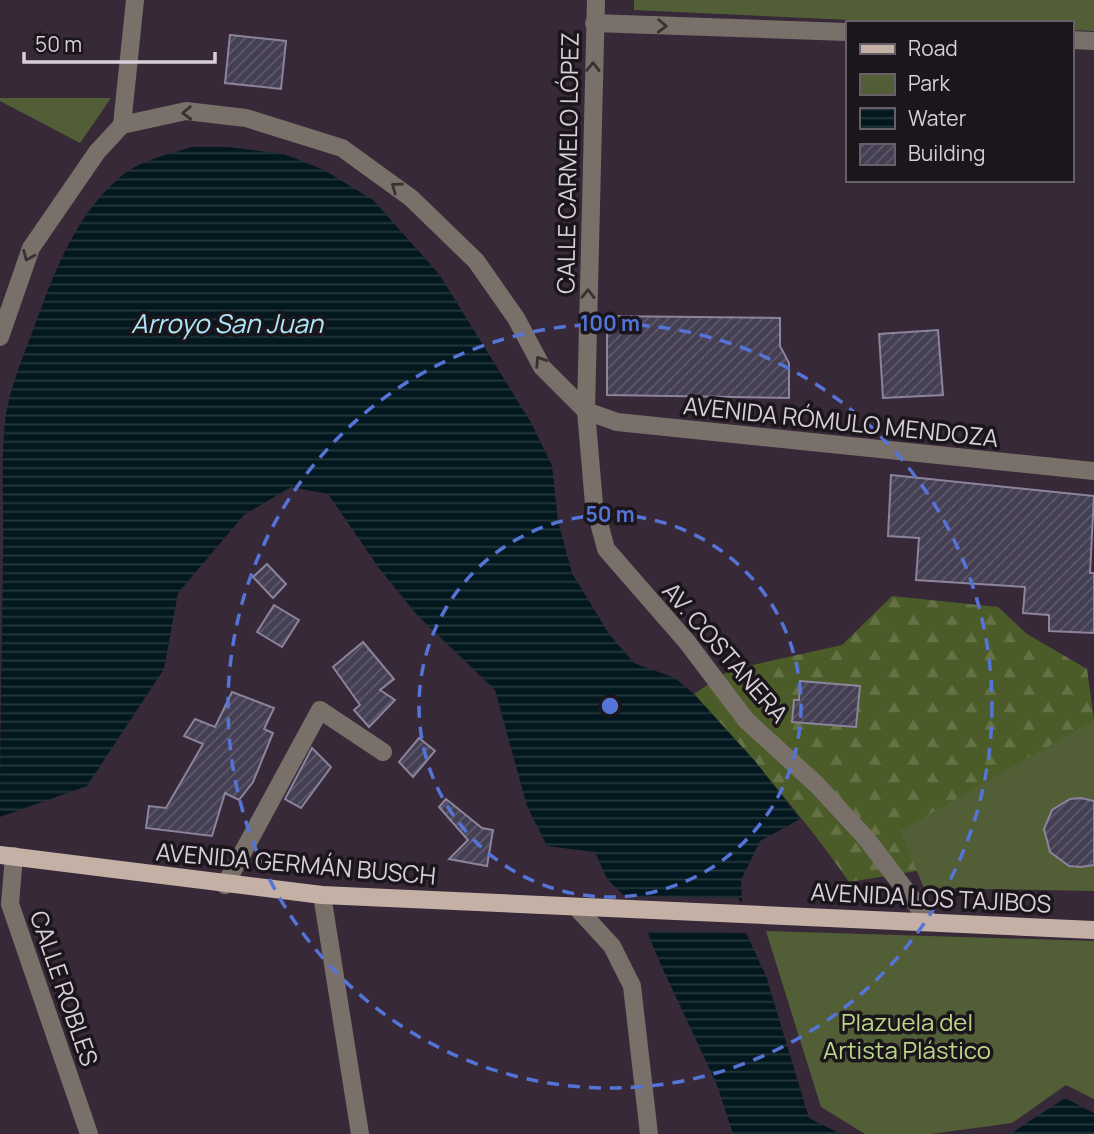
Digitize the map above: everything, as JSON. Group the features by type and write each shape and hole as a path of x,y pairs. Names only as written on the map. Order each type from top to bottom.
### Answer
{"main road":[{"name":"AVENIDA GERMÁN BUSCH","path":"7,855 225,885 322,894 583,908 766,913"},
{"name":"AVENIDA LOS TAJIBOS","path":"766,913 1094,930"}],"street":[{"path":"122,125 135,0"},
{"name":"CALLE CARMELO LÓPEZ","path":"586,411 596,0"},
{"path":"594,23 846,32"},
{"path":"1073,40 1094,41"},
{"path":"1,328 31,248 97,152 122,125 186,111 246,118 342,148 411,198 476,261 516,318 542,367 586,411"},
{"name":"AVENIDA RÓMULO MENDOZA","path":"586,411 617,422 1094,471"},
{"name":"AV. COSTANERA","path":"586,411 594,503 606,549 687,642 746,720 817,785 866,838 929,921"},
{"path":"225,885 320,710 383,752"},
{"name":"CALLE ROBLES","path":"7,855 5,906 89,1134"},
{"path":"322,894 360,1134"},
{"path":"583,908 612,946 632,986 649,1134"}],"green space":[{"path":"634,0 1094,0 1094,31 1073,30 1073,21 873,21 634,10"},
{"path":"0,98 111,98 80,143 0,101"},
{"path":"892,596 998,607 1027,634 1087,669 1094,720 978,861 849,882 794,809 694,694 730,670 842,645"},
{"path":"1094,720 1094,891 924,888 900,831"},
{"name":"Plazuela del Artista Plástico","path":"766,931 1094,941 1094,1099 1066,1085 1012,1123 931,1134 865,1134 821,1107"}],"water":[{"name":"Arroyo San Juan","path":"192,147 228,147 284,154 324,170 373,200 439,274 532,424 552,466 558,521 572,573 609,634 634,663 675,678 694,694 755,761 800,819 760,841 741,880 743,926 766,976 809,1118 841,1134 733,1134 717,1085 638,909 607,879 595,852 547,846 527,806 495,690 417,615 379,568 328,494 291,487 244,515 178,593 164,669 87,786 0,817 3,465 4,431 11,393 56,270 89,211 119,178 135,167"},
{"path":"1065,1098 1094,1113 1094,1134 1010,1134"}],"pier":[{"path":"619,896 738,898 746,909 751,933 643,931 635,911"}],"building":[{"path":"230,35 286,41 281,89 225,83"},
{"path":"607,316 780,318 780,346 789,363 789,398 607,395"},
{"path":"938,330 943,395 883,398 879,334"},
{"path":"891,475 1094,496 1090,573 1094,573 1094,633 1049,631 1049,615 1023,613 1025,587 916,580 919,538 888,536"},
{"path":"267,564 286,584 273,598 253,577"},
{"path":"274,605 299,620 282,647 257,632"},
{"path":"363,642 394,679 380,690 395,700 369,727 354,710 360,705 333,667"},
{"path":"800,681 860,686 856,727 792,722 794,700 799,700"},
{"path":"232,692 274,708 264,729 273,733 253,782 239,800 225,793 212,836 146,828 149,806 166,808 203,744 184,736 195,719 215,727"},
{"path":"419,738 435,751 413,777 399,762"},
{"path":"312,748 331,767 301,808 285,799"},
{"path":"446,799 482,828 493,830 487,866 449,859 468,840 439,807"},
{"path":"1070,799 1094,801 1094,865 1069,866 1050,852 1044,829 1052,810"}]}
